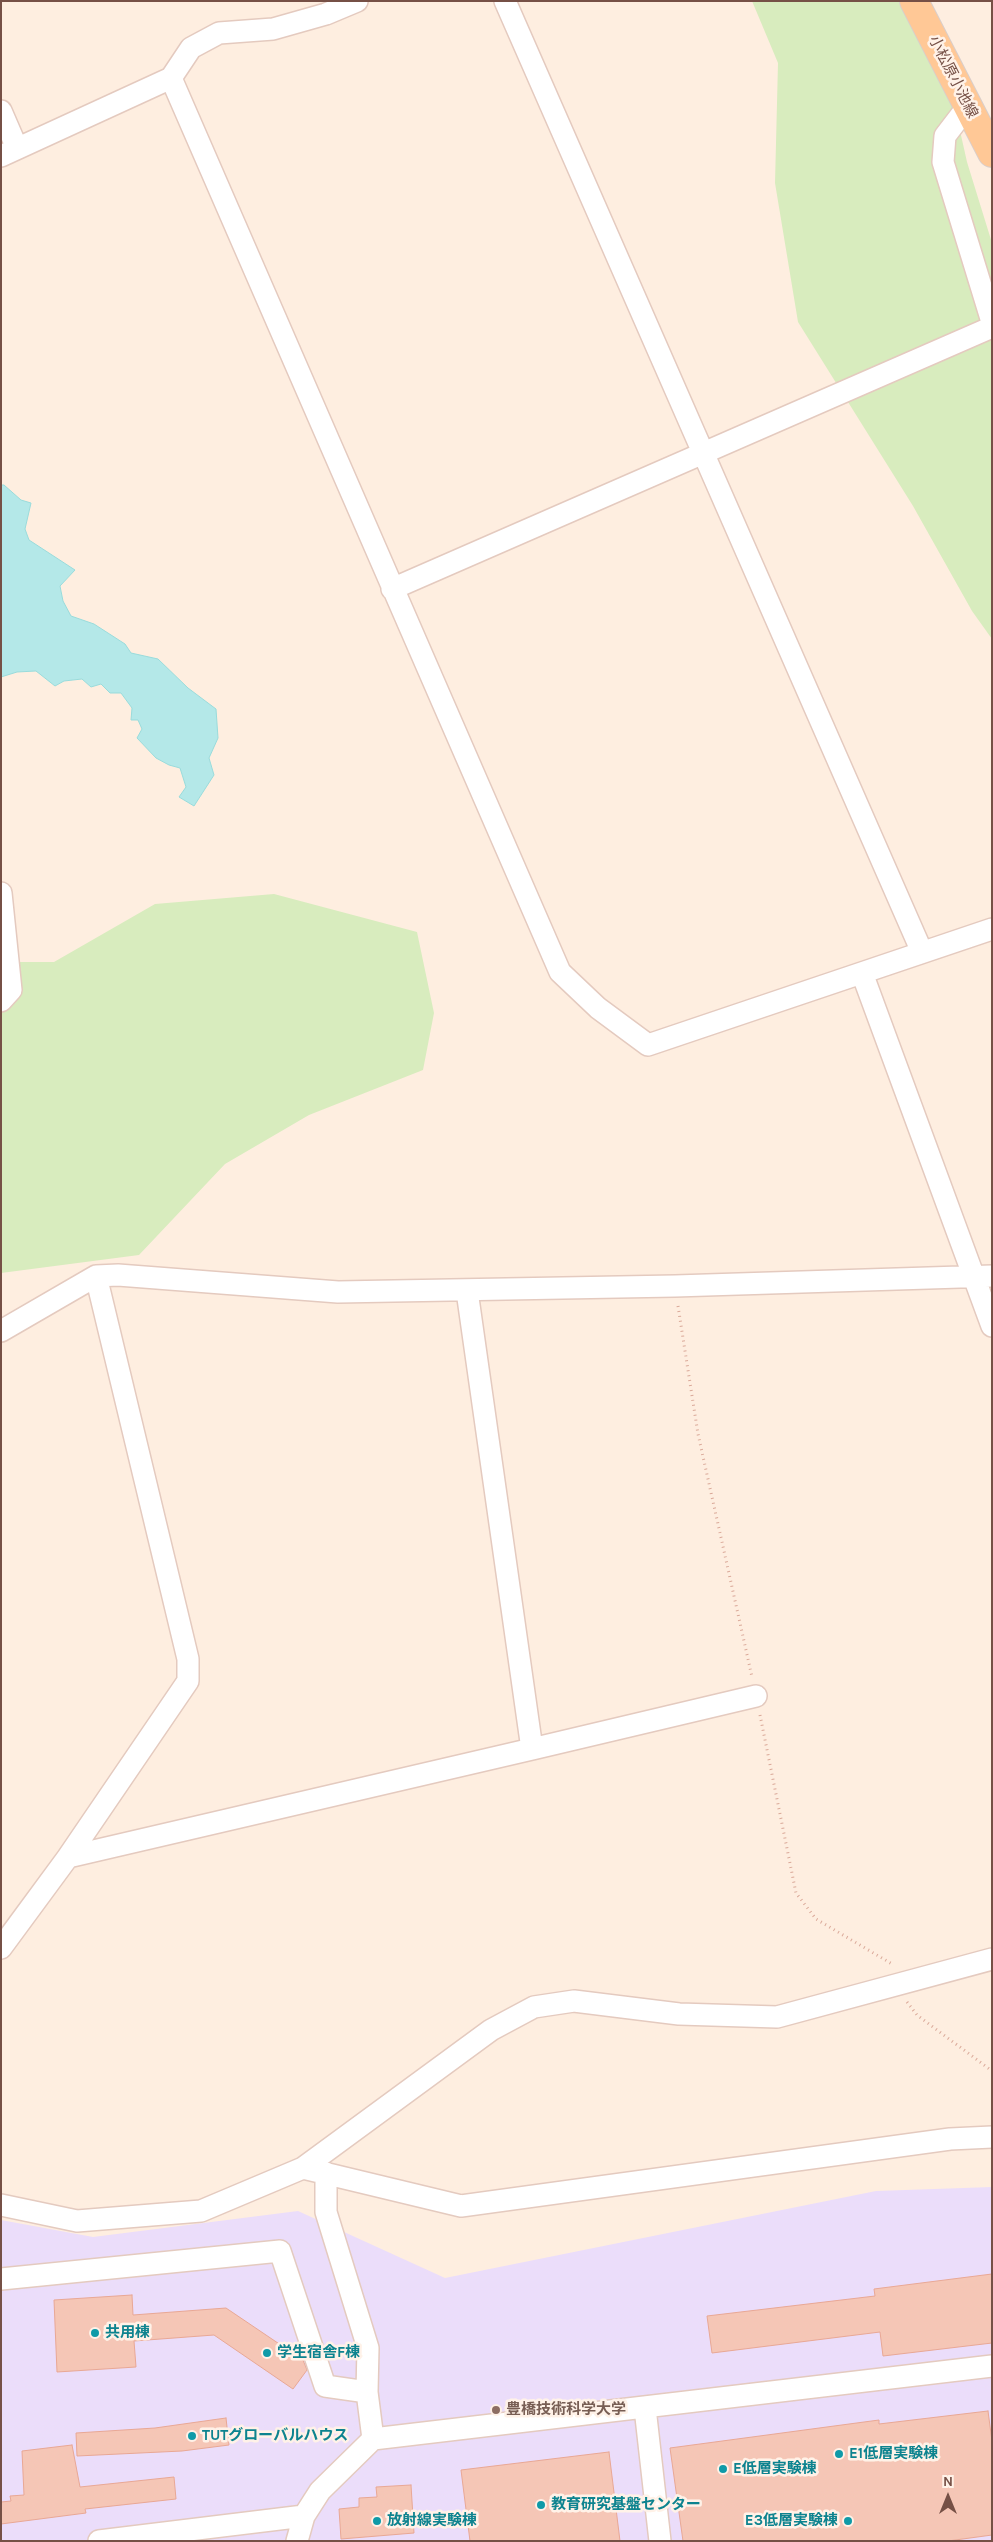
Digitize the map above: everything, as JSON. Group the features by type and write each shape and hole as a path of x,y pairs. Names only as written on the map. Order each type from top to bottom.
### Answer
{"main road":[{"name":"小松原小池線","path":"914,1 992,153"}],"street":[{"path":"1,111 9,152 171,78 190,48 219,33 273,29 323,8 357,1"},
{"path":"505,1 922,952"},
{"path":"171,78 560,972 598,1008 648,1045 992,929"},
{"path":"968,106 945,136 943,162 992,322"},
{"path":"392,589 992,327"},
{"path":"1,893 11,990 1,1001"},
{"path":"862,973 983,1276 992,1326"},
{"path":"1,1331 96,1276 338,1292 675,1286 983,1276"},
{"path":"1,1948 68,1857 188,1681 188,1659 96,1276"},
{"path":"467,1290 532,1749"},
{"path":"68,1857 756,1696"},
{"path":"1,2205 77,2221 201,2211 303,2168 491,2030 534,2007 574,2001 679,2014 777,2017 992,1960"},
{"path":"303,2168 460,2206 950,2139 992,2137"},
{"path":"326,2173 326,2212 368,2348 367,2392 373,2439"},
{"path":"1,2279 280,2251 325,2386 367,2392"},
{"path":"297,2541 304,2516 320,2491 373,2439 992,2366"},
{"path":"645,2408 660,2541"},
{"path":"99,2541 304,2516"}],"path":[{"path":"675,1286 698,1434 756,1696 796,1894 816,1919 906,1982 903,1998 917,2015 992,2071"}],"shaded area":[{"name":"豊橋技術科学大学","path":"992,2187 992,2541 1,2541 1,2220 93,2237 298,2211 445,2278 876,2191"}],"green space":[{"path":"752,1 916,1 937,28 967,162 992,243 992,639 972,611 913,506 798,322 775,183 778,63"},
{"path":"274,894 417,932 434,1013 423,1070 309,1115 225,1164 139,1255 1,1273 1,962 54,962 155,904"}],"water":[{"path":"1,485 4,485 21,500 31,503 25,529 29,540 75,570 60,586 63,601 71,616 94,624 125,644 131,653 158,659 188,688 216,709 218,738 209,758 214,775 194,806 179,797 186,787 180,768 156,758 137,738 142,729 138,720 131,720 132,708 121,693 110,693 101,684 91,687 82,679 64,681 55,686 36,671 17,672 1,677"}],"building":[{"path":"992,2274 992,2343 883,2356 880,2332 712,2353 707,2316 875,2296 874,2289"},
{"path":"132,2295 133,2315 226,2308 303,2360 307,2370 293,2389 214,2335 134,2341 136,2367 57,2372 54,2300"},
{"path":"988,2411 992,2441 992,2535 948,2541 683,2541 670,2448 879,2420 879,2424"},
{"path":"226,2418 229,2445 182,2451 77,2456 76,2433 155,2428"},
{"path":"72,2445 80,2487 174,2477 176,2499 85,2509 86,2513 1,2524 1,2502 11,2501 10,2496 24,2495 22,2451"},
{"name":"教育研究基盤センター","path":"609,2452 620,2541 470,2541 461,2470"},
{"name":"放射線実験棟","path":"411,2485 414,2533 341,2539 339,2509 359,2507 359,2498 377,2497 376,2487"}],"place":[{"name":"共用棟","path":"95,2333"},
{"name":"学生宿舎F棟","path":"267,2353"},
{"name":"豊橋技術科学大学","path":"496,2410"},
{"name":"TUTグローバルハウス","path":"192,2436"},
{"name":"E1低層実験棟","path":"839,2454"},
{"name":"E低層実験棟","path":"723,2469"},
{"name":"教育研究基盤センター","path":"541,2505"},
{"name":"放射線実験棟","path":"377,2521"},
{"name":"E3低層実験棟","path":"848,2521"}]}
